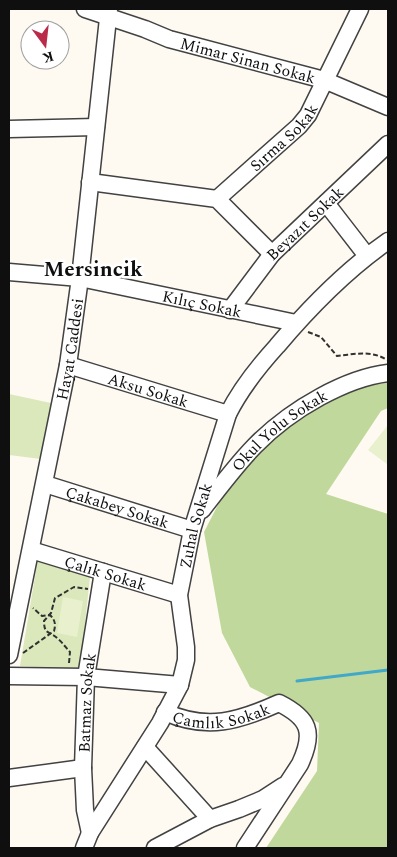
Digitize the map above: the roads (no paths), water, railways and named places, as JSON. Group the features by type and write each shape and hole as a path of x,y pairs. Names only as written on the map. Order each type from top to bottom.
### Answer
{"street":[{"name":"Mimar Sinan Sokak","path":"85,9 108,13 168,39 324,80 388,107"},
{"name":"Sırma Sokak","path":"217,198 299,126 308,115 360,9"},
{"name":"Hayat Caddesi","path":"15,655 31,550 68,365 80,278 108,13"},
{"path":"9,129 96,127"},
{"name":"Beyazıt Sokak","path":"230,310 272,254 388,144"},
{"path":"90,182 217,198 272,254"},
{"path":"326,203 367,256"},
{"name":"Zuhal Sokak","path":"84,848 90,833 145,747 180,685 186,654 179,595 194,524 228,414 235,400 252,375 295,325 330,289 367,256 388,241"},
{"name":"Kılıç Sokak","path":"9,272 80,278 295,325"},
{"name":"Aksu Sokak","path":"68,365 228,414"},
{"name":"Okul Yolu Sokak","path":"194,524 242,458 269,431 290,415 337,388 360,378 388,373"},
{"name":"Çakabey Sokak","path":"44,484 194,524"},
{"name":"Çalık Sokak","path":"31,550 179,595"},
{"name":"Batmaz Sokak","path":"90,833 85,810 83,768 86,677 103,572"},
{"path":"9,676 86,677 180,685"},
{"name":"Çamlık Sokak","path":"165,712 180,719 194,722 225,722 279,703 295,711 302,718 307,728 306,751 246,848"},
{"path":"145,747 210,819"},
{"path":"9,778 83,768"},
{"path":"155,848 210,819 263,799 287,784"}],"waterway":[{"path":"297,681 388,670"}],"district":[{"name":"Mersincik","path":"93,269"}]}
